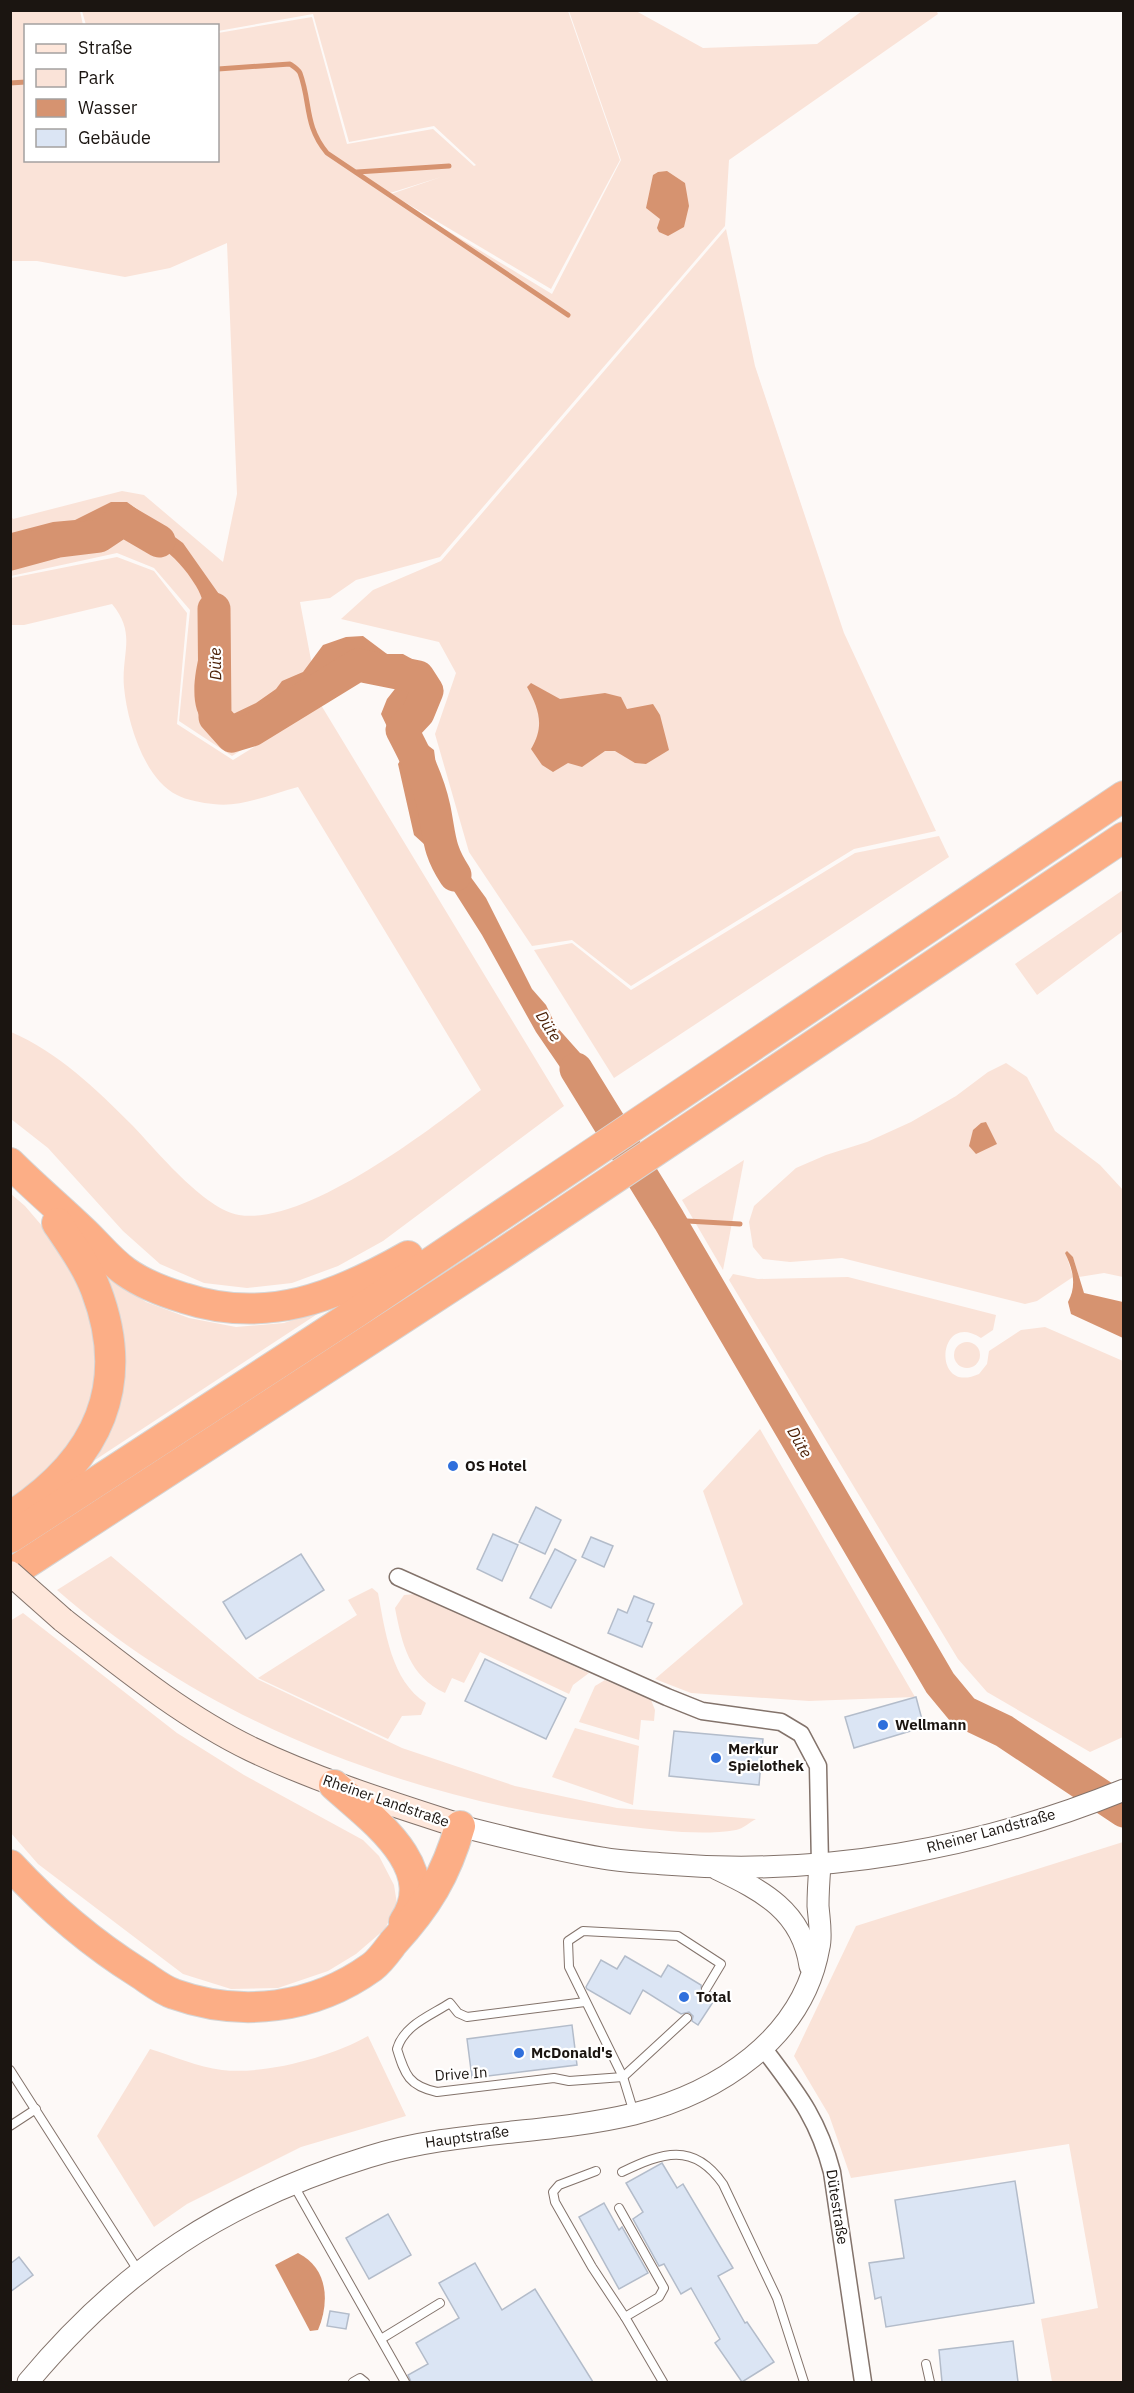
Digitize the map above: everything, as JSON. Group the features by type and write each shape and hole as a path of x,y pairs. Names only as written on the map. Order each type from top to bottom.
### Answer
{"highway":[{"path":"10,1538 595,1153 1124,796"},
{"path":"10,1574 142,1490 610,1182 1124,837"},
{"path":"10,1163 125,1272 159,1290 201,1304 230,1309 284,1308 322,1298 370,1278 441,1236 480,1229"},
{"path":"10,1517 37,1499 80,1458 104,1413 111,1366 107,1321 96,1288 34,1187"},
{"path":"10,1597 137,1510 142,1490"},
{"path":"334,1785 404,1852 412,1873 414,1898 409,1915 373,1966"},
{"path":"10,1865 22,1884 97,1946 172,1993 224,2008 273,2008 323,1995 373,1966 415,1918 449,1863 460,1826"}],"main road":[{"name":"Rheiner Landstraße","path":"10,1574 63,1620 128,1671 213,1728 250,1749 334,1785 460,1826"}],"street":[{"path":"398,1577 702,1711 781,1722 801,1734 818,1766 820,1864"},
{"name":"Rheiner Landstraße","path":"460,1826 604,1859 713,1868 820,1864 948,1846 1078,1807 1123,1790"},
{"name":"Hauptstraße","path":"28,2382 68,2335 139,2272 191,2234 241,2206 370,2156 417,2145 634,2114 701,2090 735,2070 765,2049 804,1996 820,1946 820,1864"},
{"path":"713,1868 750,1885 781,1906 796,1925 807,1944 810,1968 804,1996"},
{"name":"Dütestraße","path":"765,2049 807,2106 824,2139 832,2172 861,2382"}],"lane":[{"path":"634,2114 623,2077 569,1967 568,1941 584,1931 678,1936 721,1964 706,1989"},
{"name":"Drive In","path":"585,2002 467,2017 458,2013 450,2003 410,2028 400,2038 397,2049 401,2064 411,2082 419,2088 437,2092 554,2078 569,2081 623,2077"},
{"path":"623,2077 687,2018"},
{"path":"10,2070 139,2272"},
{"path":"10,2126 36,2109"},
{"path":"622,2172 656,2157 673,2154 695,2156 710,2167 723,2184 777,2298 804,2382"},
{"path":"596,2171 559,2185 553,2192 555,2202 663,2382"},
{"path":"293,2184 405,2382"},
{"path":"619,2208 664,2288 659,2297 625,2317"},
{"path":"381,2339 440,2303"},
{"path":"926,2364 930,2382"},
{"path":"353,2382 360,2378 365,2382"}],"green space":[{"path":"936,10 938,14 729,160 725,226 440,557 356,580 330,598 300,602 319,702 232,756 179,721 190,610 154,568 117,553 11,576 10,514 13,519 122,491 144,495 223,562 237,494 227,243 170,268 125,277 37,261 11,261 11,11 80,11 83,24 24,24 24,162 219,162 219,33 312,17 347,144 433,129 474,166 476,165 434,126 349,142 313,14 219,31 219,24 86,24 82,11 568,11 620,160 551,289 391,194 441,177 387,194 552,294 621,160 569,11 636,11 703,48 817,44 862,11"},
{"path":"726,229 755,366 844,633 936,831 854,849 631,986 572,940 532,946 469,852 435,734 456,673 439,642 341,619 373,590 441,561"},
{"path":"117,557 154,571 187,613 177,724 233,760 321,705 564,1106 383,1241 338,1266 292,1283 247,1288 204,1283 160,1264 123,1231 48,1148 11,1119 11,1032 45,1050 76,1072 132,1125 182,1178 211,1202 239,1215 266,1214 297,1206 366,1172 431,1128 481,1090 298,787 256,800 224,805 185,798 165,787 147,763 133,732 124,687 126,634 120,615 112,604 24,625 11,625 11,578"},
{"path":"939,836 949,857 614,1078 534,950 572,943 631,990 855,853"},
{"path":"1123,890 1123,931 1037,995 1015,964"},
{"path":"1006,1063 1027,1077 1055,1131 1100,1165 1123,1190 1123,1277 1104,1273 1079,1277 1073,1257 1066,1254 1073,1277 1037,1301 1025,1304 842,1258 790,1262 763,1259 753,1247 749,1222 754,1206 796,1168 826,1155 867,1142 911,1122 956,1096 988,1072"},
{"path":"744,1160 723,1270 682,1200"},
{"path":"11,1194 25,1206 60,1247 68,1248 93,1324 99,1355 93,1392 87,1411 68,1446 42,1475 11,1501"},
{"path":"101,1272 146,1302 189,1318 236,1327 284,1323 325,1309 95,1460 108,1437 117,1414 124,1367 123,1344 118,1320"},
{"path":"733,1274 758,1279 848,1277 996,1315 993,1330 981,1338 966,1332 955,1334 948,1342 947,1365 953,1374 963,1378 979,1374 987,1364 989,1351 1021,1330 1045,1327 1123,1361 1123,1737 1090,1752 987,1692 958,1659 729,1280"},
{"path":"967,1342 976,1346 980,1355 976,1364 967,1368 958,1364 954,1355 958,1346"},
{"path":"760,1429 915,1697 809,1701 691,1693 655,1679 743,1604 703,1491"},
{"path":"111,1556 257,1679 402,1748 515,1786 617,1808 756,1819 736,1830 694,1832 665,1831 547,1815 470,1799 395,1777 322,1751 251,1719 183,1681 118,1639 57,1590"},
{"path":"372,1588 378,1593 387,1638 397,1668 414,1693 426,1703 421,1715 402,1716 388,1739 258,1678 357,1615 348,1600"},
{"path":"416,1594 589,1673 573,1685 569,1694 480,1652 464,1683 452,1678 445,1693 423,1678 409,1658 404,1646 395,1608 404,1595"},
{"path":"23,1613 177,1733 244,1775 363,1840 379,1856 394,1885 397,1904 385,1929 356,1954 328,1971 278,1988 231,1989 183,1974 38,1864 11,1833 10,1621"},
{"path":"605,1680 651,1700 655,1710 654,1721 641,1720 639,1740 579,1722 595,1686"},
{"path":"575,1728 639,1746 633,1805 552,1777"},
{"path":"1123,1842 1123,2382 1052,2382 1041,2319 1098,2308 1069,2144 851,2178 829,2115 794,2056 856,1926"},
{"path":"368,2036 406,2116 301,2147 187,2204 154,2227 97,2136 150,2049 213,2069 258,2070 317,2057"}],"water":[{"path":"667,171 685,183 689,206 684,227 668,236 659,232 657,228 660,219 646,208 653,175"},
{"path":"111,502 127,502 183,543 221,597 226,623 219,641 211,685 218,714 233,714 256,703 276,689 282,681 303,672 323,645 346,637 363,636 387,654 403,654 421,664 423,681 421,691 405,713 411,736 434,750 436,765 424,787 435,831 449,853 459,861 486,898 532,989 546,1005 556,1026 580,1053 605,1103 587,1116 575,1089 536,1032 482,935 424,844 414,835 398,764 402,758 381,714 387,699 402,680 399,673 367,668 331,674 260,719 222,734 206,724 199,715 195,703 194,688 199,657 211,619 196,586 170,554 116,518 80,534 56,534 11,548 11,533 53,522 75,520"},
{"path":"531,683 560,699 605,693 621,697 627,709 653,704 660,715 669,750 646,764 635,763 615,751 605,751 582,767 568,763 553,772 542,765 531,749 538,733 539,718 527,687"},
{"path":"986,1122 997,1144 976,1154 969,1146 973,1130"},
{"path":"1067,1251 1073,1257 1084,1293 1123,1302 1123,1338 1071,1314 1068,1302 1073,1278 1065,1253"},
{"path":"298,2253 315,2267 324,2287 324,2308 318,2330 310,2331 275,2265"}],"building":[{"path":"536,1507 561,1520 545,1554 519,1542"},
{"path":"493,1534 518,1545 502,1581 477,1569"},
{"path":"591,1537 613,1546 604,1567 582,1557"},
{"path":"555,1549 576,1560 551,1608 530,1598"},
{"path":"301,1554 324,1590 246,1639 223,1602"},
{"path":"634,1596 654,1604 647,1621 652,1623 642,1647 608,1633 618,1609 627,1613"},
{"path":"485,1659 566,1698 546,1739 465,1701"},
{"path":"916,1697 924,1727 854,1748 845,1717"},
{"name":"Merkur Spielothek","path":"674,1731 763,1739 759,1785 669,1776"},
{"path":"625,1956 661,1977 668,1965 701,1985 702,1994 711,1992 717,1996 698,2025 692,2021 693,2016 689,2012 681,2014 643,1990 630,2014 587,1989 601,1960 617,1969"},
{"path":"572,2025 577,2065 472,2078 467,2039"},
{"path":"662,2163 677,2188 683,2184 733,2268 718,2276 745,2323 747,2322 774,2362 742,2382 715,2343 720,2339 691,2288 681,2294 664,2264 659,2266 633,2219 643,2212 626,2183"},
{"path":"1015,2181 1034,2303 886,2327 881,2297 875,2299 869,2263 904,2258 895,2200"},
{"path":"604,2203 619,2230 622,2227 648,2273 619,2289 579,2217"},
{"path":"388,2214 411,2255 369,2279 346,2238"},
{"path":"19,2257 33,2275 10,2292 10,2264"},
{"path":"475,2263 502,2310 535,2289 593,2382 411,2382 408,2375 428,2364 416,2343 459,2318 439,2283"},
{"path":"330,2311 349,2314 346,2329 327,2326"},
{"path":"1013,2341 1018,2382 942,2382 939,2350"}],"waterway":[{"path":"219,69 290,64 300,73 311,123 327,153 568,315"},
{"path":"10,83 24,82"},
{"path":"357,172 449,166"},
{"name":"Düte","path":"10,554 58,541 99,536 123,520 159,541"},
{"name":"Düte","path":"214,609 215,717 232,736 252,730 358,665 418,677 427,691 418,713 402,730 428,788 442,850 455,875"},
{"name":"Düte","path":"576,1069 669,1220 940,1683 964,1712 1004,1731 1124,1811"},
{"path":"669,1220 740,1224"}],"place":[{"name":"OS Hotel","path":"453,1466"},
{"name":"Wellmann","path":"883,1725"},
{"name":"Merkur Spielothek","path":"716,1758"},
{"name":"Total","path":"684,1997"},
{"name":"McDonald's","path":"519,2053"}]}
